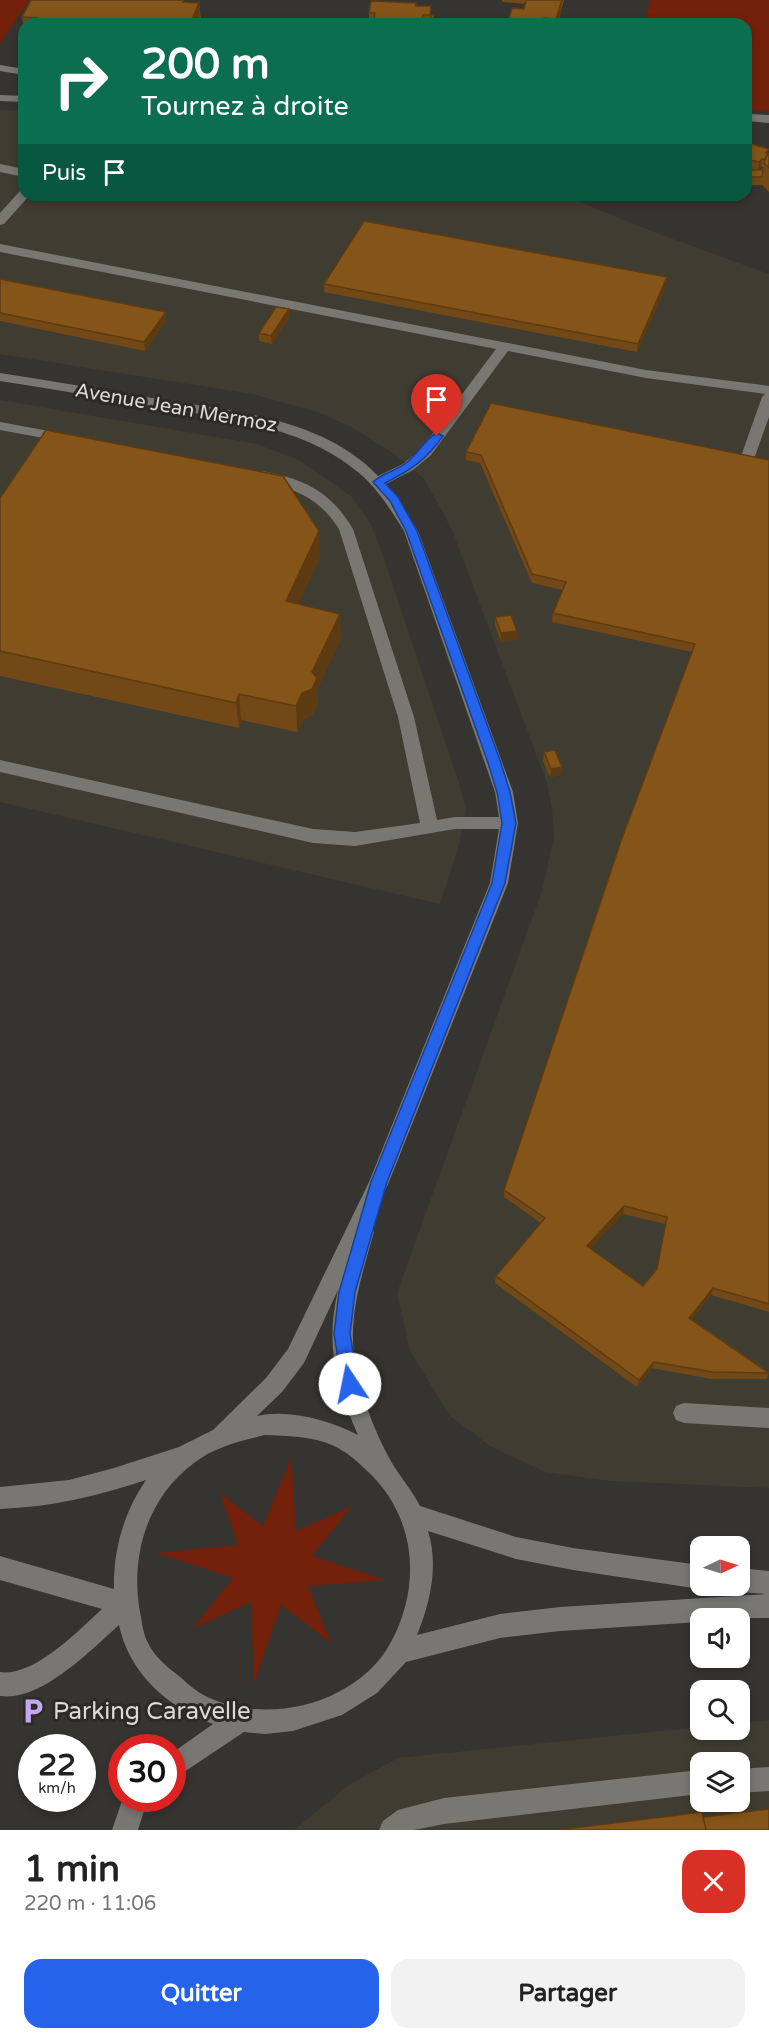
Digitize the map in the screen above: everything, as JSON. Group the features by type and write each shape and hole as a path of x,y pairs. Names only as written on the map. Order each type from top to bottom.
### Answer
{"street":[{"path":"0,68 18,71"},
{"path":"0,98 18,99"},
{"path":"752,118 769,119"},
{"path":"0,168 18,172"},
{"path":"0,221 18,201"},
{"path":"0,248 646,374 769,390"},
{"path":"378,482 408,467 426,452 505,346"},
{"name":"Avenue Jean Mermoz","path":"0,377 215,412 279,426 311,437 341,453 378,482 394,500 411,531 504,792 509,823 499,883 379,1182 296,1356 274,1384 222,1435"},
{"path":"747,459 769,397"},
{"path":"0,426 80,441"},
{"path":"251,473 285,480 316,493 334,510 346,529 406,717 430,828"},
{"path":"0,766 314,836 355,838 455,823 509,823"},
{"name":"Avenue Jean Mermoz","path":"379,1182 347,1292 342,1334 346,1366 355,1403 382,1467"},
{"path":"684,1413 769,1418"},
{"path":"0,1498 26,1498 80,1490 185,1456 222,1435 265,1425 308,1426 348,1441 382,1467 401,1490 413,1515 423,1561 418,1608 399,1652 368,1686 329,1710 284,1722 239,1721 196,1705 163,1679 138,1649 126,1604 125,1562 135,1521 156,1485 185,1456"},
{"path":"413,1515 516,1548 573,1559 690,1576"},
{"path":"0,1568 126,1604"},
{"path":"750,1581 769,1583"},
{"path":"0,1684 16,1685 39,1674 62,1658 126,1604"},
{"path":"399,1652 500,1626 560,1619 769,1606"},
{"path":"186,1758 239,1721"},
{"path":"750,1780 769,1779"},
{"path":"392,1830 407,1820 444,1811 690,1783"},
{"path":"125,1830 131,1812"}],"shaded area":[{"path":"0,0 29,0 0,44"},
{"path":"651,0 769,0 769,111 752,110 752,18 645,18"},
{"path":"0,110 18,111 18,201 578,201 651,231 769,274 769,1488 611,1481 545,1472 490,1446 450,1416 410,1351 397,1293 542,891 554,836 547,783 452,530 425,480 396,455 353,428 318,412 252,394 0,354"},
{"path":"0,400 257,444 299,460 352,497 371,525 382,553 466,810 459,845 440,904 0,802"},
{"path":"291,1458 296,1531 352,1506 312,1556 386,1580 308,1586 331,1643 281,1605 254,1684 251,1602 192,1629 233,1578 157,1553 238,1545 220,1493 263,1526"},
{"path":"769,1720 769,1830 294,1830 350,1784 398,1758 690,1728 690,1740 750,1740 750,1722"}],"building":[{"path":"31,0 183,0 183,2 199,3 193,18 22,17"},
{"path":"526,0 562,0 556,18 509,18 512,8 524,9"},
{"path":"371,1 431,6 430,15 423,15 422,18 374,18 375,13 369,13"},
{"path":"752,144 769,149 766,153 769,154 759,162 752,160"},
{"path":"769,154 769,168 764,163"},
{"path":"752,170 763,170 762,177 752,177"},
{"path":"364,221 667,277 638,344 324,284"},
{"path":"0,279 166,312 144,342 0,313"},
{"path":"276,307 289,309 271,336 259,333"},
{"path":"491,403 769,460 769,1304 713,1288 689,1318 769,1373 713,1372 654,1362 639,1380 496,1276 545,1218 504,1190 622,838 695,644 553,613 566,582 532,574 481,455 466,452","holes":["624,1206 667,1217 657,1269 643,1286 587,1246"]},
{"path":"46,430 283,476 319,531 286,601 340,614 312,672 317,678 312,689 302,693 296,706 239,694 236,703 0,651 0,498"},
{"path":"511,615 517,631 501,633 495,617"},
{"path":"555,750 562,767 551,769 544,752"},
{"path":"769,1809 769,1830 706,1830 703,1817"},
{"path":"702,1812 706,1830 558,1830"}],"place":[{"name":"Parking Caravelle","path":"33,1711"}],"route":[{"path":"350,1384 342,1334 347,1292 379,1182 499,883 509,823 504,792 495,763 411,531 394,500 378,482 408,467 426,452 437,436"}]}
